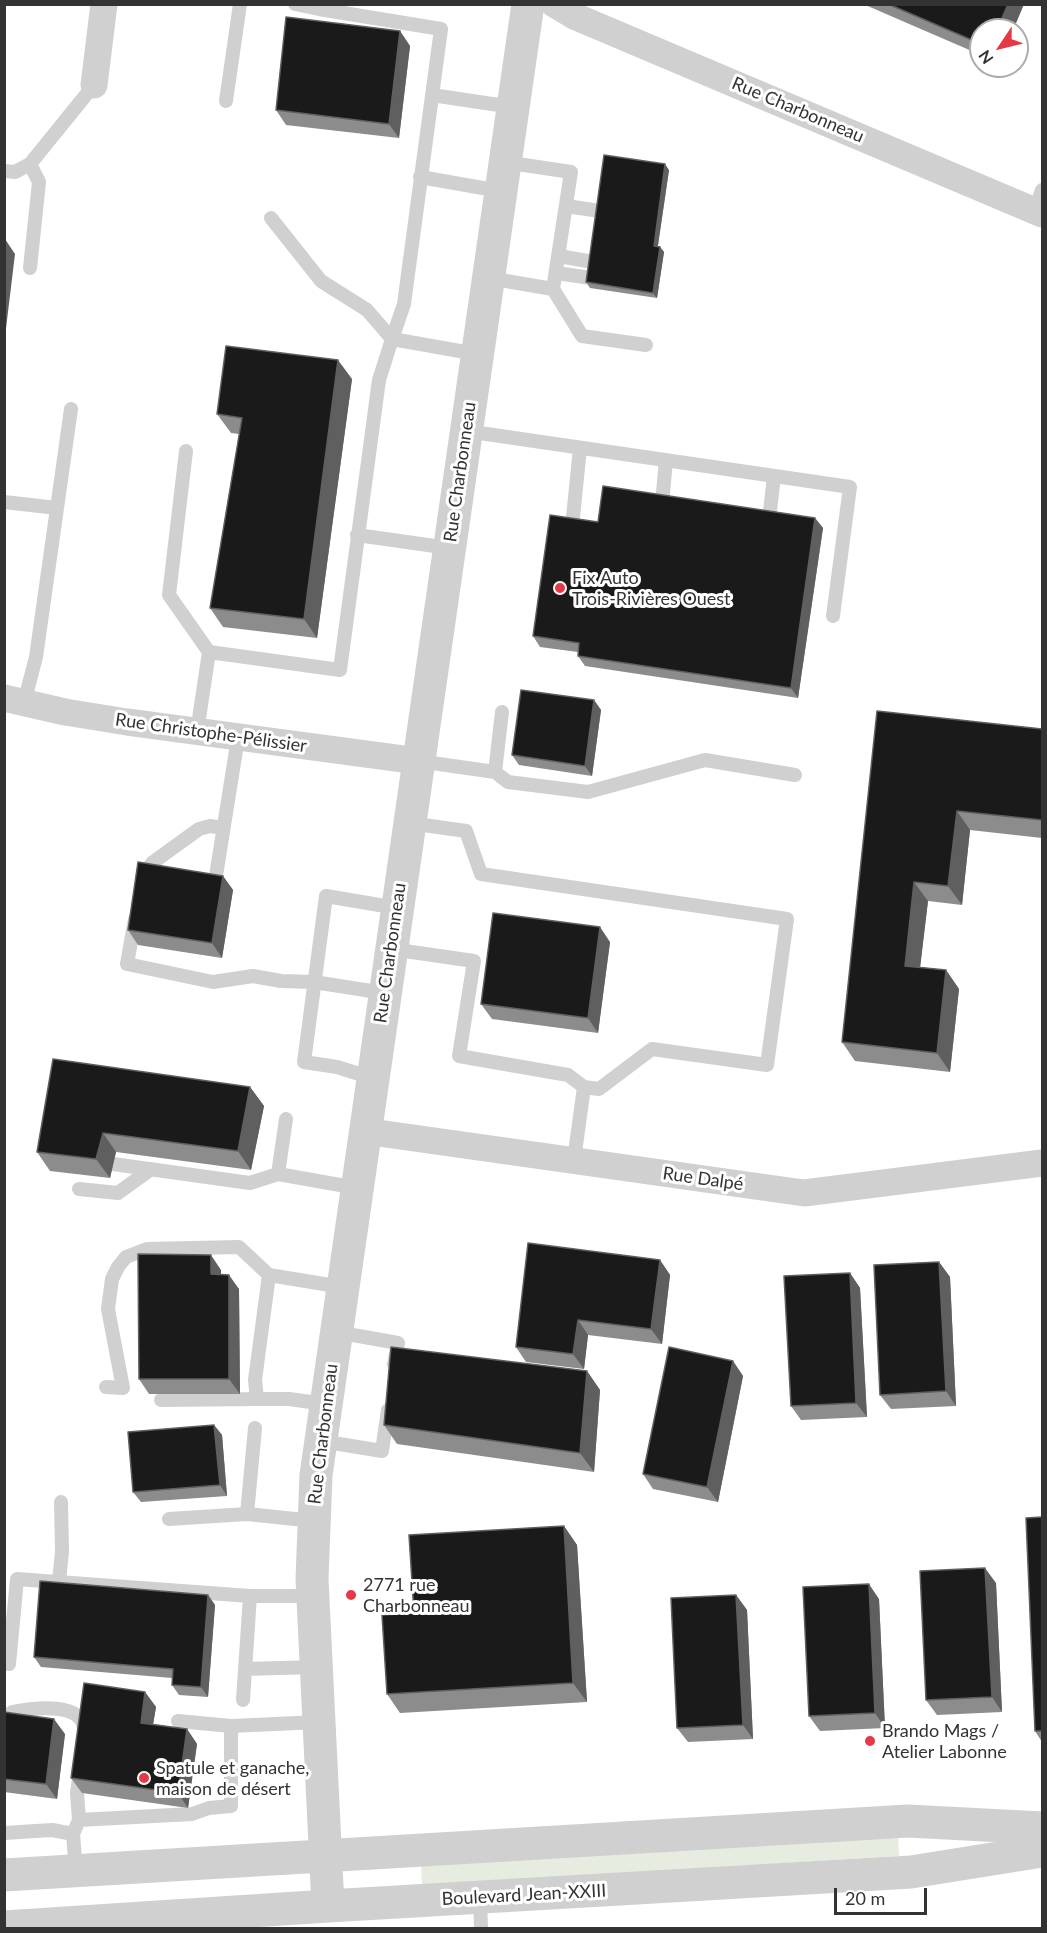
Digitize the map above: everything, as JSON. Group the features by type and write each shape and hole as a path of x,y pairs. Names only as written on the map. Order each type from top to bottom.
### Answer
{"street":[{"path":"94,85 104,4"},
{"name":"Rue Charbonneau","path":"328,1905 312,1596 314,1521 321,1441 528,4"},
{"name":"Rue Charbonneau","path":"554,4 574,16 1040,205"},
{"name":"Rue Christophe-Pélissier","path":"14,700 75,714 418,761"},
{"name":"Rue Dalpé","path":"364,1131 804,1193 1042,1162"},
{"path":"4,1875 908,1821 1042,1828"},
{"name":"Boulevard Jean-XXIII","path":"4,1927 118,1924 328,1905 481,1913 911,1872 1042,1851"}],"lane":[{"path":"226,101 240,4"},
{"path":"209,652 340,670 379,380 404,304 441,29 295,4"},
{"path":"4,171 15,172 30,164 94,85"},
{"path":"432,95 512,107"},
{"path":"30,164 39,182 30,268"},
{"path":"420,177 571,172 553,289 582,336 646,345"},
{"path":"566,206 600,212"},
{"path":"271,218 321,281 367,310 392,339 477,354"},
{"path":"559,256 593,262"},
{"path":"556,273 591,278"},
{"path":"487,278 553,289"},
{"path":"14,700 36,657 71,409"},
{"path":"466,431 850,487 833,616"},
{"path":"572,527 580,448"},
{"path":"186,451 169,594 209,652 197,732"},
{"path":"662,504 666,460"},
{"path":"769,520 774,476"},
{"path":"4,501 57,508"},
{"path":"357,535 449,548"},
{"path":"495,772 502,712"},
{"path":"215,882 238,738"},
{"path":"418,761 495,772 508,782 588,792 705,760 795,775"},
{"path":"391,948 474,961 459,1056 568,1075 584,1088 599,1089 652,1049 767,1065 787,919 481,874 466,831 409,823"},
{"path":"223,828 210,826 199,829 152,863 143,875 127,964 213,982 253,976 281,981 314,982 384,993"},
{"path":"372,1078 337,1067 304,1062 326,896 397,908"},
{"path":"574,1160 584,1088"},
{"path":"278,1174 286,1119"},
{"path":"113,1164 250,1183 278,1174 357,1188"},
{"path":"79,1189 118,1193 151,1169"},
{"path":"106,1387 123,1388 108,1309 112,1279 126,1257 137,1251 154,1248 239,1247 268,1275 342,1287"},
{"path":"257,1399 255,1380 268,1275"},
{"path":"336,1332 398,1342 393,1375"},
{"path":"321,1441 382,1451 390,1396"},
{"path":"161,1401 289,1399 326,1404"},
{"path":"247,1514 255,1428"},
{"path":"59,1582 62,1551 61,1502"},
{"path":"169,1519 247,1514 314,1521"},
{"path":"9,1664 17,1579 250,1596 312,1596"},
{"path":"243,1700 250,1596"},
{"path":"245,1668 263,1670 315,1667"},
{"path":"12,1712 54,1708 74,1713 85,1728 77,1793 79,1820 73,1834 76,1871"},
{"path":"178,1721 231,1726 319,1722"},
{"path":"79,1820 192,1814 209,1808 231,1806 231,1726"},
{"path":"4,1833 51,1830 73,1834"}],"shaded area":[{"path":"898,1837 899,1856 422,1886 421,1866"}],"building":[{"path":"888,4 1008,4 1002,18 969,18 969,39"},
{"path":"286,17 400,31 389,124 276,110"},
{"path":"604,155 665,164 654,246 660,247 653,293 586,282"},
{"path":"226,346 338,360 304,619 210,608 242,418 217,414"},
{"path":"603,486 815,518 791,688 578,656 579,643 533,636 550,515 598,522"},
{"path":"521,690 594,700 585,766 512,755"},
{"path":"877,711 1042,729 1042,820 957,811 948,886 914,882 905,966 946,970 937,1053 842,1042"},
{"path":"138,862 223,876 212,943 128,930"},
{"path":"493,913 600,927 588,1018 481,1004"},
{"path":"53,1059 250,1087 238,1151 103,1133 96,1159 37,1152"},
{"path":"528,1243 660,1260 651,1329 578,1320 573,1354 516,1347"},
{"path":"138,1254 211,1255 211,1274 229,1275 229,1379 139,1379"},
{"path":"939,1262 946,1391 880,1395 874,1265"},
{"path":"850,1273 856,1403 791,1406 784,1276"},
{"path":"391,1347 587,1371 580,1453 384,1425"},
{"path":"669,1347 733,1361 707,1487 643,1474"},
{"path":"214,1425 220,1485 133,1492 128,1432"},
{"path":"1042,1517 1042,1731 1035,1731 1026,1518"},
{"path":"564,1526 573,1683 387,1694 382,1615 414,1613 409,1535"},
{"path":"985,1568 992,1697 926,1700 920,1571"},
{"path":"40,1581 208,1595 201,1687 172,1685 173,1669 34,1657"},
{"path":"869,1584 875,1713 809,1716 803,1587"},
{"path":"736,1595 743,1725 677,1728 671,1598"},
{"path":"84,1683 145,1692 141,1723 187,1729 178,1793 71,1778"},
{"path":"4,1712 54,1719 46,1784 4,1779"}],"place":[{"name":"Fix Auto Trois-Rivières Ouest","path":"560,588"},
{"name":"2771 rue Charbonneau","path":"351,1595"},
{"name":"Brando Mags / Atelier Labonne","path":"870,1741"},
{"name":"Spatule et ganache, maison de désert","path":"144,1778"}]}
